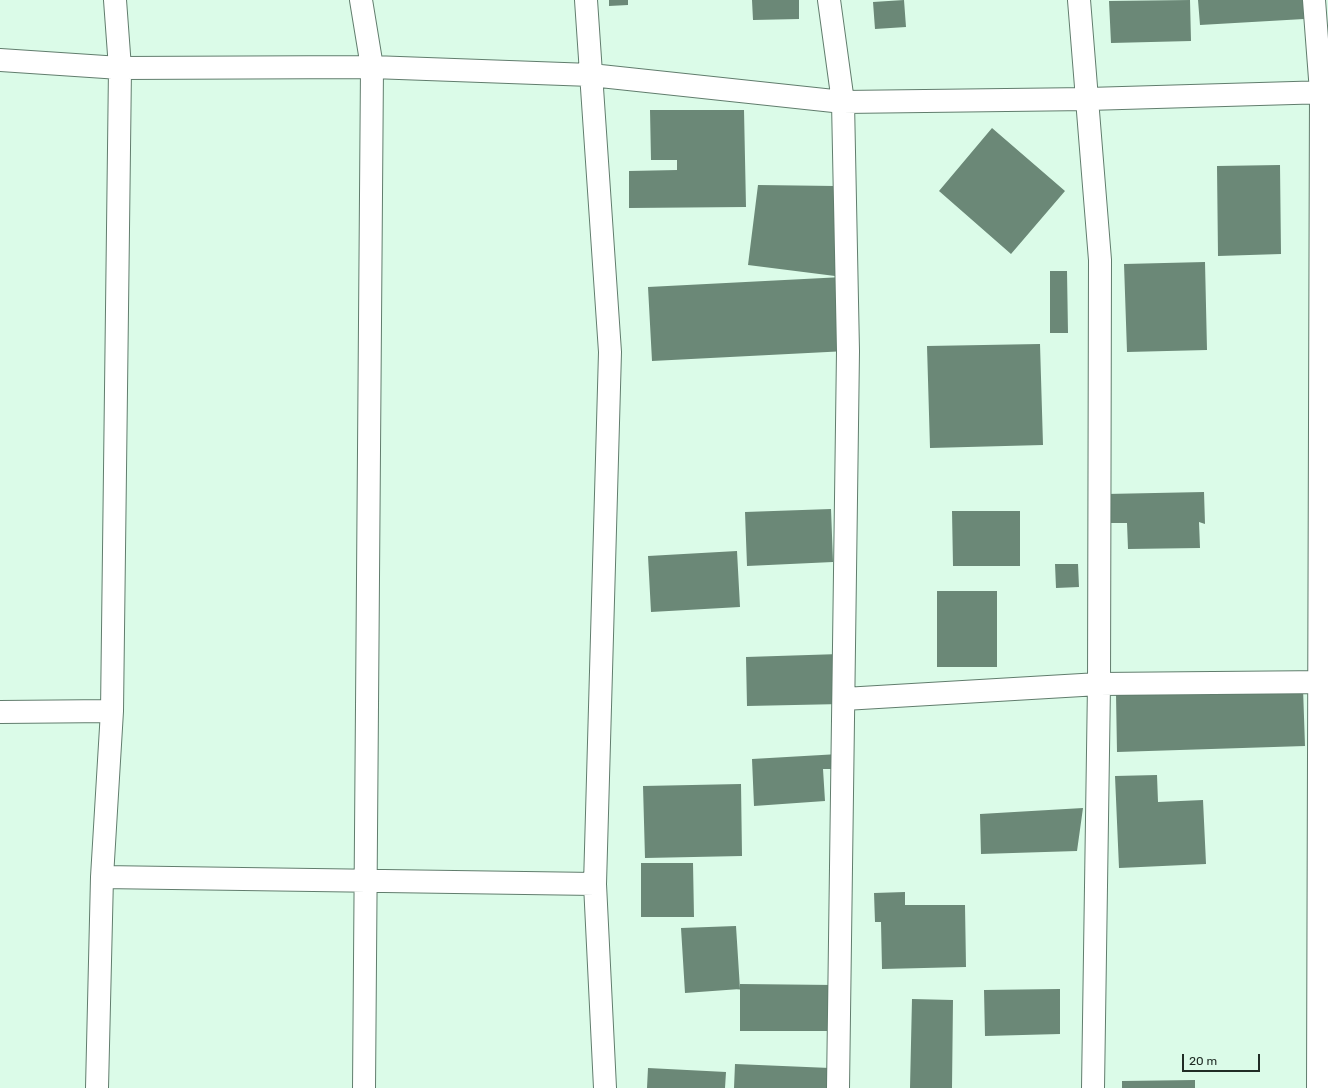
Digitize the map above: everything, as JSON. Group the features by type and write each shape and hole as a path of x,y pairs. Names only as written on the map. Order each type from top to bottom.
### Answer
{"street":[{"path":"97,1088 102,877 112,711 120,68 114,0"},
{"path":"361,0 372,67 364,1088"},
{"path":"586,0 610,352 595,884 605,1088"},
{"path":"828,0 843,102 848,351 838,1088"},
{"path":"1079,0 1100,260 1099,684 1093,1088"},
{"path":"1314,0 1325,92 1324,682 1318,1088"},
{"path":"0,60 120,68 372,67 591,75 843,102 1088,99 1325,92"},
{"path":"844,699 1099,684 1324,682"},
{"path":"0,712 112,711"},
{"path":"102,877 595,884"}],"building":[{"path":"609,0 628,0 628,5 609,6"},
{"path":"752,0 799,0 799,19 753,20"},
{"path":"904,0 906,27 875,29 873,2"},
{"path":"1190,0 1191,41 1111,43 1109,1"},
{"path":"1198,0 1303,0 1304,19 1200,25"},
{"path":"650,110 744,110 746,207 629,208 629,171 677,170 677,160 651,160"},
{"path":"992,128 1065,191 1011,254 939,191"},
{"path":"1280,165 1281,254 1218,256 1217,166"},
{"path":"758,185 835,186 843,277 748,265"},
{"path":"1205,262 1207,350 1127,352 1124,264"},
{"path":"1050,271 1067,271 1068,333 1050,333"},
{"path":"843,277 847,351 652,361 648,287"},
{"path":"1040,344 1043,445 930,448 927,346"},
{"path":"1204,492 1205,524 1199,522 1200,548 1128,549 1127,523 1107,523 1106,494"},
{"path":"831,509 833,562 747,566 745,512"},
{"path":"952,511 1020,511 1020,566 953,566"},
{"path":"737,551 740,607 651,612 648,556"},
{"path":"1055,564 1078,564 1079,587 1056,588"},
{"path":"937,591 997,591 997,667 937,667"},
{"path":"840,654 842,704 747,706 746,657"},
{"path":"1303,688 1305,746 1117,752 1116,694"},
{"path":"839,754 839,769 823,769 825,801 754,806 752,759"},
{"path":"1157,775 1158,802 1203,800 1206,864 1119,868 1115,776"},
{"path":"741,784 742,856 645,858 643,786"},
{"path":"1083,808 1077,851 981,854 980,814"},
{"path":"641,863 693,863 694,917 641,917"},
{"path":"905,892 905,905 965,905 966,967 882,969 881,922 875,922 874,893"},
{"path":"736,926 740,989 685,993 681,928"},
{"path":"740,984 834,985 834,1031 740,1031"},
{"path":"1060,989 1060,1034 985,1036 984,990"},
{"path":"912,999 953,1000 952,1088 910,1088"},
{"path":"735,1064 830,1068 829,1088 734,1088"},
{"path":"648,1068 726,1072 725,1088 647,1088"},
{"path":"1195,1080 1195,1088 1122,1088 1122,1081"}]}
